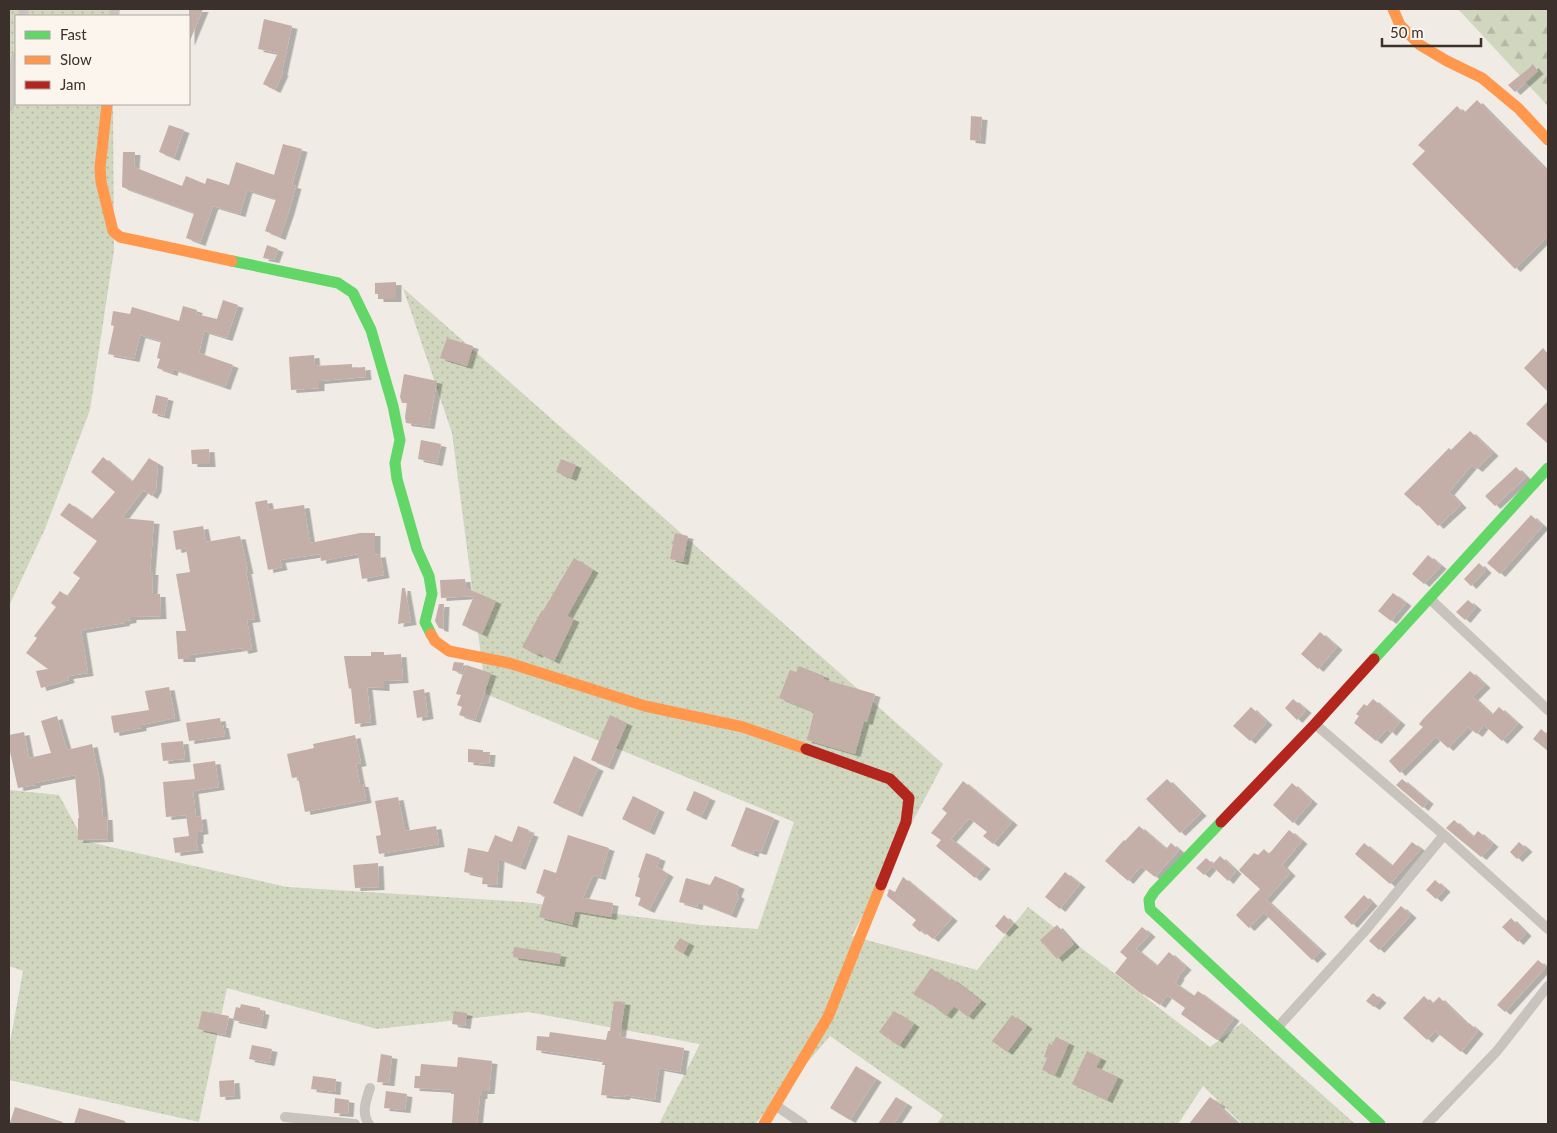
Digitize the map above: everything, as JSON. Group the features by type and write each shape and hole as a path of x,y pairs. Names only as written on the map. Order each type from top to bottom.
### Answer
{"street":[{"path":"1393,9 1400,25 1420,45 1482,78 1518,108 1548,140"},
{"path":"9,107 15,65"},
{"path":"107,105 100,168 101,182 113,231 120,237 338,283 353,294 371,330 393,406 400,440 395,463 397,479 404,509 417,549 429,576 432,594 425,622 435,641 449,651 508,663 645,706 743,727 890,780 909,798 906,822 828,1017 764,1124"},
{"path":"1380,1124 1150,909 1149,900 1154,892 1315,724 1546,475"},
{"path":"1430,599 1548,710"},
{"path":"1315,724 1444,835 1548,929"},
{"path":"1277,1028 1364,932 1444,835"},
{"path":"1427,1124 1497,1051 1548,986"},
{"path":"370,1088 365,1109 366,1120 370,1124"},
{"path":"775,1106 804,1124"},
{"path":"285,1117 355,1124"}],"green space":[{"path":"9,9 116,9 115,15 15,15 15,105 113,105 114,250 90,410 45,529 9,606"},
{"path":"1458,9 1548,9 1548,106"},
{"path":"403,288 943,764 852,936 977,970 1028,907 1210,1047 1242,1023 1355,1124 1242,1124 1203,1086 1178,1124 937,1124 943,1115 830,1036 755,1124 659,1124 700,1044 528,1012 377,1029 227,988 199,1122 9,1080 9,1048 23,971 9,966 9,790 59,795 84,841 287,887 524,902 701,925 758,929 794,822 486,694 452,433"}],"building":[{"path":"189,9 203,9 190,41 190,15"},
{"path":"264,19 292,26 283,73 275,90 263,84 278,53 258,49"},
{"path":"1533,65 1538,71 1515,92 1508,85"},
{"path":"1477,100 1548,172 1548,236 1515,269 1412,164 1425,151 1418,145 1457,106 1464,113"},
{"path":"971,116 982,117 980,141 970,140"},
{"path":"169,125 184,130 174,158 159,152"},
{"path":"283,144 302,149 292,185 296,186 280,237 265,231 276,199 247,190 240,214 213,206 200,243 186,238 194,213 122,187 123,152 135,152 134,167 182,186 186,176 205,184 207,178 229,185 236,162 274,175"},
{"path":"267,245 278,249 274,260 263,258"},
{"path":"396,282 396,299 378,299 378,294 375,294 375,283"},
{"path":"223,300 238,305 227,338 204,331 199,353 233,365 225,387 173,369 172,373 157,368 160,359 157,358 161,341 140,335 134,359 108,354 114,326 111,325 113,311 130,314 132,307 179,321 183,306 197,310 196,314 217,319"},
{"path":"447,338 473,346 467,366 440,358"},
{"path":"1543,348 1548,354 1548,392 1524,368"},
{"path":"314,355 315,366 352,364 352,368 365,367 366,377 319,381 319,388 291,390 289,357"},
{"path":"404,374 437,381 429,426 406,423 407,403 402,403 400,397"},
{"path":"156,395 168,398 164,416 152,413"},
{"path":"1548,401 1548,444 1526,424"},
{"path":"1470,431 1493,453 1477,469 1472,465 1449,492 1461,505 1438,526 1418,505 1404,494 1449,448 1451,450"},
{"path":"421,440 441,444 437,463 418,459"},
{"path":"209,449 210,464 192,464 191,450"},
{"path":"103,457 132,482 149,458 158,464 156,489 152,496 143,490 122,518 154,521 150,572 153,572 152,594 160,594 161,616 131,617 131,620 124,623 81,630 88,673 68,676 69,680 41,688 36,671 48,669 26,653 37,638 34,636 56,607 51,603 60,591 67,596 80,578 73,573 97,541 60,515 69,503 92,519 115,492 91,472"},
{"path":"561,459 576,465 571,478 556,472"},
{"path":"1516,467 1526,477 1495,506 1485,496"},
{"path":"267,500 269,510 304,505 310,543 360,533 375,533 375,555 380,554 384,575 362,579 358,554 321,561 320,554 280,560 282,567 268,570 255,502"},
{"path":"1531,515 1543,526 1500,574 1487,563"},
{"path":"203,526 206,542 240,536 248,571 246,571 255,619 247,620 252,649 243,651 242,648 190,655 190,659 178,659 176,631 186,631 176,574 190,572 186,548 176,550 173,531"},
{"path":"675,533 688,536 683,562 670,559"},
{"path":"1428,555 1441,566 1424,584 1412,574"},
{"path":"574,558 593,570 567,616 574,619 554,661 522,647"},
{"path":"1479,563 1486,570 1471,586 1464,579"},
{"path":"465,579 466,588 496,601 482,634 462,625 474,596 441,598 440,580"},
{"path":"402,588 405,588 411,622 398,624"},
{"path":"1393,593 1406,603 1391,621 1378,611"},
{"path":"1468,600 1476,607 1465,620 1456,612"},
{"path":"439,604 444,604 443,629 439,628 435,621"},
{"path":"1320,632 1337,647 1318,669 1301,654"},
{"path":"371,652 384,652 384,655 401,654 403,680 384,681 384,688 367,687 371,722 355,724 351,688 349,689 344,656 371,656"},
{"path":"454,662 464,663 461,673 452,670"},
{"path":"466,665 491,673 475,720 459,715 462,707 457,705 461,695 456,694"},
{"path":"799,666 824,676 823,679 875,694 867,722 864,721 855,754 807,740 814,712 779,698 790,670 796,672"},
{"path":"1470,671 1485,685 1473,697 1492,715 1499,707 1518,724 1502,741 1484,725 1477,734 1468,727 1448,748 1436,737 1400,773 1389,761 1423,727 1419,724 1423,719"},
{"path":"169,687 175,718 141,725 141,728 114,733 111,716 149,710 145,691"},
{"path":"424,689 428,716 417,718 413,691"},
{"path":"1293,699 1306,710 1297,720 1285,708"},
{"path":"1373,699 1400,722 1391,733 1387,729 1376,741 1354,723 1359,716 1356,714 1364,704 1367,706"},
{"path":"1251,707 1267,722 1250,741 1233,726"},
{"path":"610,715 627,723 608,767 591,760"},
{"path":"57,716 67,750 92,744 99,777 103,817 107,817 108,839 78,840 79,818 75,775 18,788 9,747 9,735 24,732 29,758 51,753 41,721"},
{"path":"220,718 225,736 189,741 186,723"},
{"path":"1541,729 1548,735 1548,751 1533,739"},
{"path":"355,735 361,763 356,764 366,800 305,812 298,777 292,778 287,754 314,748 313,744"},
{"path":"183,741 185,759 163,761 161,743"},
{"path":"468,749 490,752 489,764 468,762"},
{"path":"574,756 598,768 577,814 553,803"},
{"path":"215,761 219,787 193,791 196,817 201,816 203,831 198,832 198,841 196,841 198,850 175,853 173,838 189,836 186,815 166,817 163,782 195,779 193,764"},
{"path":"1167,779 1201,813 1180,833 1146,799"},
{"path":"1402,779 1428,801 1423,808 1396,785"},
{"path":"963,781 1012,822 993,844 983,836 987,832 969,818 951,839 985,866 975,878 936,846 941,840 931,833 947,813 942,809"},
{"path":"1292,783 1312,801 1293,823 1273,805"},
{"path":"694,791 710,798 701,817 686,810"},
{"path":"633,796 659,809 649,832 622,819"},
{"path":"398,797 405,831 436,826 439,844 379,854 376,836 381,835 375,801"},
{"path":"746,807 774,818 761,852 754,850 753,854 731,846"},
{"path":"1454,820 1473,837 1478,831 1493,844 1481,857 1446,828"},
{"path":"518,826 529,830 528,832 533,834 520,867 499,859 497,885 482,884 483,876 464,872 468,848 488,852 495,835 512,842"},
{"path":"1139,826 1166,849 1171,843 1179,850 1155,877 1141,866 1128,881 1105,861"},
{"path":"1289,830 1302,841 1282,865 1290,873 1266,900 1321,951 1312,960 1264,913 1249,928 1236,915 1260,889 1239,870 1254,853 1258,855 1264,849 1269,854"},
{"path":"568,835 609,848 600,877 593,875 583,898 613,903 611,917 575,911 572,925 539,917 545,896 536,893 544,869 556,873"},
{"path":"1412,842 1421,849 1390,884 1355,854 1364,843 1392,866"},
{"path":"1519,842 1527,849 1517,859 1510,852"},
{"path":"646,853 660,858 657,867 668,874 649,910 638,905 641,898 635,896 640,878 638,877"},
{"path":"1220,856 1236,871 1228,881 1212,866 1204,875 1196,868 1206,858 1213,864"},
{"path":"378,863 379,887 355,888 353,865"},
{"path":"1065,872 1080,884 1060,909 1045,897"},
{"path":"715,876 739,886 736,894 739,896 731,915 698,902 697,907 679,902 686,878 710,885"},
{"path":"903,877 952,918 933,939 912,925 916,920 887,896 889,889 895,892"},
{"path":"1435,880 1445,889 1436,899 1426,890"},
{"path":"1364,895 1372,903 1352,925 1344,917"},
{"path":"1401,906 1411,915 1379,950 1369,941"},
{"path":"1004,915 1013,924 1004,934 995,926"},
{"path":"1511,918 1526,933 1518,942 1502,927"},
{"path":"1057,925 1074,944 1057,959 1040,940"},
{"path":"1142,927 1150,934 1136,949 1157,966 1169,952 1186,967 1175,983 1194,996 1198,991 1234,1018 1217,1040 1181,1014 1185,1008 1167,995 1160,1005 1143,995 1115,973 1127,958 1120,952"},
{"path":"680,938 689,943 683,954 674,948"},
{"path":"514,947 561,954 559,964 513,957"},
{"path":"1538,960 1546,967 1505,1012 1497,1005"},
{"path":"931,968 949,981 951,978 981,1001 968,1017 954,1006 946,1016 927,1001 913,994"},
{"path":"1373,993 1381,1000 1374,1007 1366,1001"},
{"path":"1424,996 1432,1004 1439,997 1468,1025 1469,1023 1478,1031 1461,1052 1435,1031 1427,1040 1403,1018"},
{"path":"614,1001 625,1002 620,1037 684,1048 680,1072 659,1068 655,1100 625,1095 624,1097 601,1095 605,1065 602,1065 603,1060 536,1050 537,1036 549,1037 550,1032 606,1040 608,1031 610,1031"},
{"path":"241,1004 260,1008 260,1011 264,1012 261,1026 233,1020 236,1007 240,1008"},
{"path":"202,1011 229,1016 225,1035 198,1029"},
{"path":"454,1011 467,1013 465,1026 452,1024"},
{"path":"894,1011 914,1024 899,1046 879,1032"},
{"path":"1012,1015 1027,1026 1007,1052 992,1041"},
{"path":"1056,1037 1069,1043 1055,1075 1042,1070 1047,1058 1044,1057 1049,1043 1052,1045"},
{"path":"252,1045 272,1049 269,1063 249,1059"},
{"path":"1087,1051 1101,1058 1096,1067 1118,1077 1107,1100 1072,1084"},
{"path":"381,1054 392,1056 389,1083 377,1082"},
{"path":"458,1057 492,1061 489,1091 482,1091 482,1096 480,1096 477,1124 452,1123 454,1094 451,1094 451,1090 414,1088 415,1076 420,1076 421,1064 457,1067"},
{"path":"856,1066 876,1079 850,1120 830,1108"},
{"path":"313,1076 336,1079 335,1092 311,1089"},
{"path":"234,1080 235,1096 220,1097 219,1081"},
{"path":"386,1091 407,1094 405,1110 384,1108"},
{"path":"896,1097 907,1104 894,1124 878,1124"},
{"path":"1210,1097 1220,1104 1219,1106 1238,1124 1189,1124"},
{"path":"335,1098 349,1100 348,1114 334,1113"},
{"path":"15,1107 63,1122 62,1124 10,1123"},
{"path":"79,1108 125,1121 124,1124 74,1124"}],"traffic: fast":[{"path":"232,261 338,283 353,293 371,330 393,406 400,440 395,463 397,479 417,549 429,576 432,594 425,622 431,634"},
{"path":"1374,659 1548,468"},
{"path":"1221,822 1154,892 1149,900 1150,909 1380,1124"}],"traffic: slow":[{"path":"1393,9 1400,25 1420,45 1482,78 1518,108 1548,140"},
{"path":"107,105 100,168 101,182 113,231 120,237 232,261"},
{"path":"431,634 435,641 449,651 509,663 645,706 743,727 806,749"},
{"path":"764,1124 828,1017 881,885"}],"traffic: jam":[{"path":"1221,822 1374,659"},
{"path":"806,749 890,779 909,798 906,822 881,885"}]}
